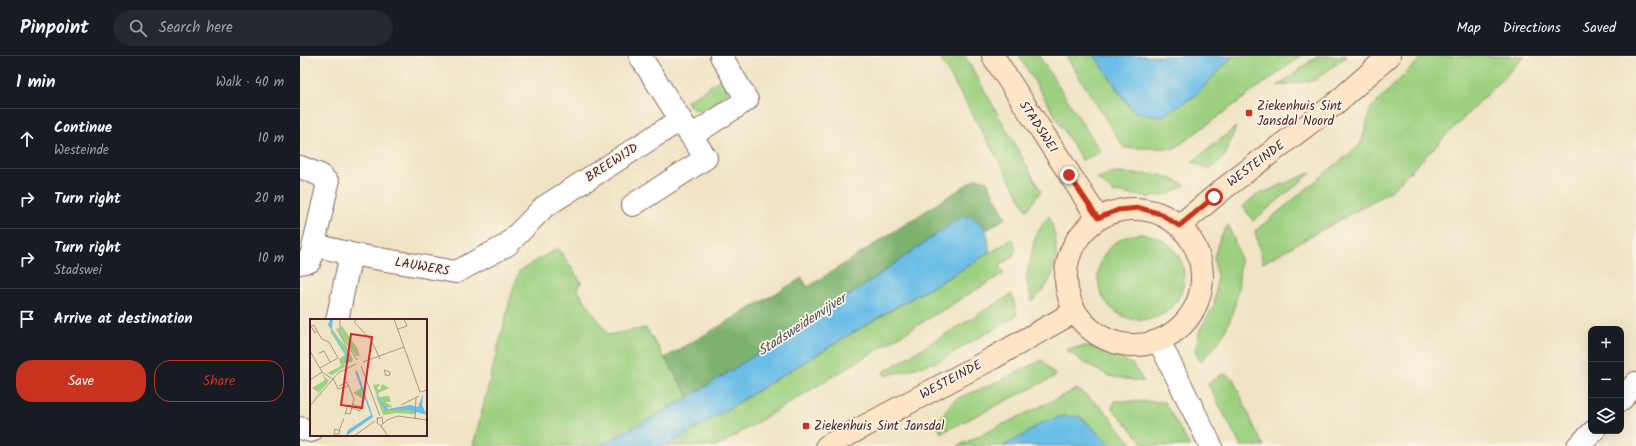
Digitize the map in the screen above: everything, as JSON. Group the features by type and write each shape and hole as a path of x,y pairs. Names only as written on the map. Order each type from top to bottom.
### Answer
{"street":[{"path":"633,205 706,158 685,128 640,56"},
{"name":"BREEWIJD","path":"544,207 685,128 748,100 721,56"},
{"name":"STADSWEI","path":"993,56 1098,218"},
{"name":"WESTEINDE","path":"1179,226 1222,190 1335,104 1389,56"},
{"path":"300,167 320,175 328,183 315,245 310,261 300,263"},
{"name":"LAUWERS","path":"315,245 351,254 456,272 507,245 544,207"},
{"path":"1140,208 1161,214 1179,226 1192,241 1200,259 1202,279 1199,299 1190,316 1176,331 1159,341 1136,346 1111,342 1090,330 1074,312 1066,292 1065,270 1070,250 1082,232 1098,218 1118,210 1140,208"},
{"path":"337,319 351,254"},
{"name":"WESTEINDE","path":"827,446 993,358 1074,312"},
{"path":"1159,341 1211,446"},
{"path":"1623,398 1636,383"},
{"path":"300,428 310,431"},
{"path":"1578,446 1591,434"}],"green space":[{"path":"939,56 965,56 1041,191 1027,210"},
{"path":"1019,56 1039,56 1101,152 1082,160"},
{"path":"1066,56 1095,56 1130,108 1184,103 1196,95 1233,56 1301,56 1175,148 1124,148"},
{"path":"1317,56 1347,56 1315,80 1278,86"},
{"path":"1423,56 1525,56 1391,191 1263,263 1255,231 1361,144 1371,108"},
{"path":"725,76 727,94 706,110 694,109 686,102"},
{"path":"1236,127 1225,156 1209,170 1192,162"},
{"path":"1312,172 1253,221 1243,206 1255,196"},
{"path":"1116,173 1162,175 1185,185 1170,194 1148,197 1113,192 1097,178"},
{"path":"977,178 987,181 1006,218 985,231 981,223 958,219 852,294 689,397 665,358 802,278 808,287"},
{"path":"1049,216 1055,240 1056,262 1048,283 1032,301 1026,279 1036,234"},
{"path":"1228,225 1237,247 1240,262 1236,302 1223,335 1208,354 1199,362 1195,350 1200,329 1214,306 1217,278 1214,257 1220,238"},
{"path":"1141,234 1157,238 1171,247 1180,261 1184,277 1180,293 1171,307 1157,316 1141,320 1125,316 1111,307 1102,293 1098,277 1102,261 1111,247 1125,238"},
{"path":"1013,239 1016,250 1012,257 999,266 1004,273 718,446 667,446 842,339"},
{"path":"558,248 581,282 577,289 608,335 646,328 689,397 599,446 473,446 511,296 519,271"},
{"path":"1012,294 1017,315 937,362 886,376 883,372"},
{"path":"1088,346 1110,352 1133,365 1144,382 1109,376 1083,362 1065,349"},
{"path":"1042,360 1056,376 941,433 937,423 951,403 958,398 986,387"},
{"path":"1222,374 1233,379 1264,446 1241,446 1208,384"},
{"path":"1077,389 1102,408 1134,446 1112,446 1081,417 1039,424 1026,434 1003,446 958,446"},
{"path":"1115,401 1164,402 1190,446 1146,446 1112,408"}],"water":[{"path":"1095,56 1233,56 1196,95 1163,116 1133,111"},
{"path":"966,216 977,220 985,229 989,246 989,252 972,264 889,311 667,446 599,446 689,397 852,294 958,219"},
{"path":"1064,416 1080,417 1112,446 1003,446 1026,434 1039,424"}],"place":[{"name":"Ziekenhuis Sint Jansdal Noord","path":"1249,113"},
{"name":"Ziekenhuis Sint Jansdal","path":"806,426"}],"route":[{"path":"1069,175 1098,218 1118,210 1140,208 1161,214 1179,226 1214,197"}],"water label":[{"name":"Stadsweidenvijver","path":"802,325"}]}
